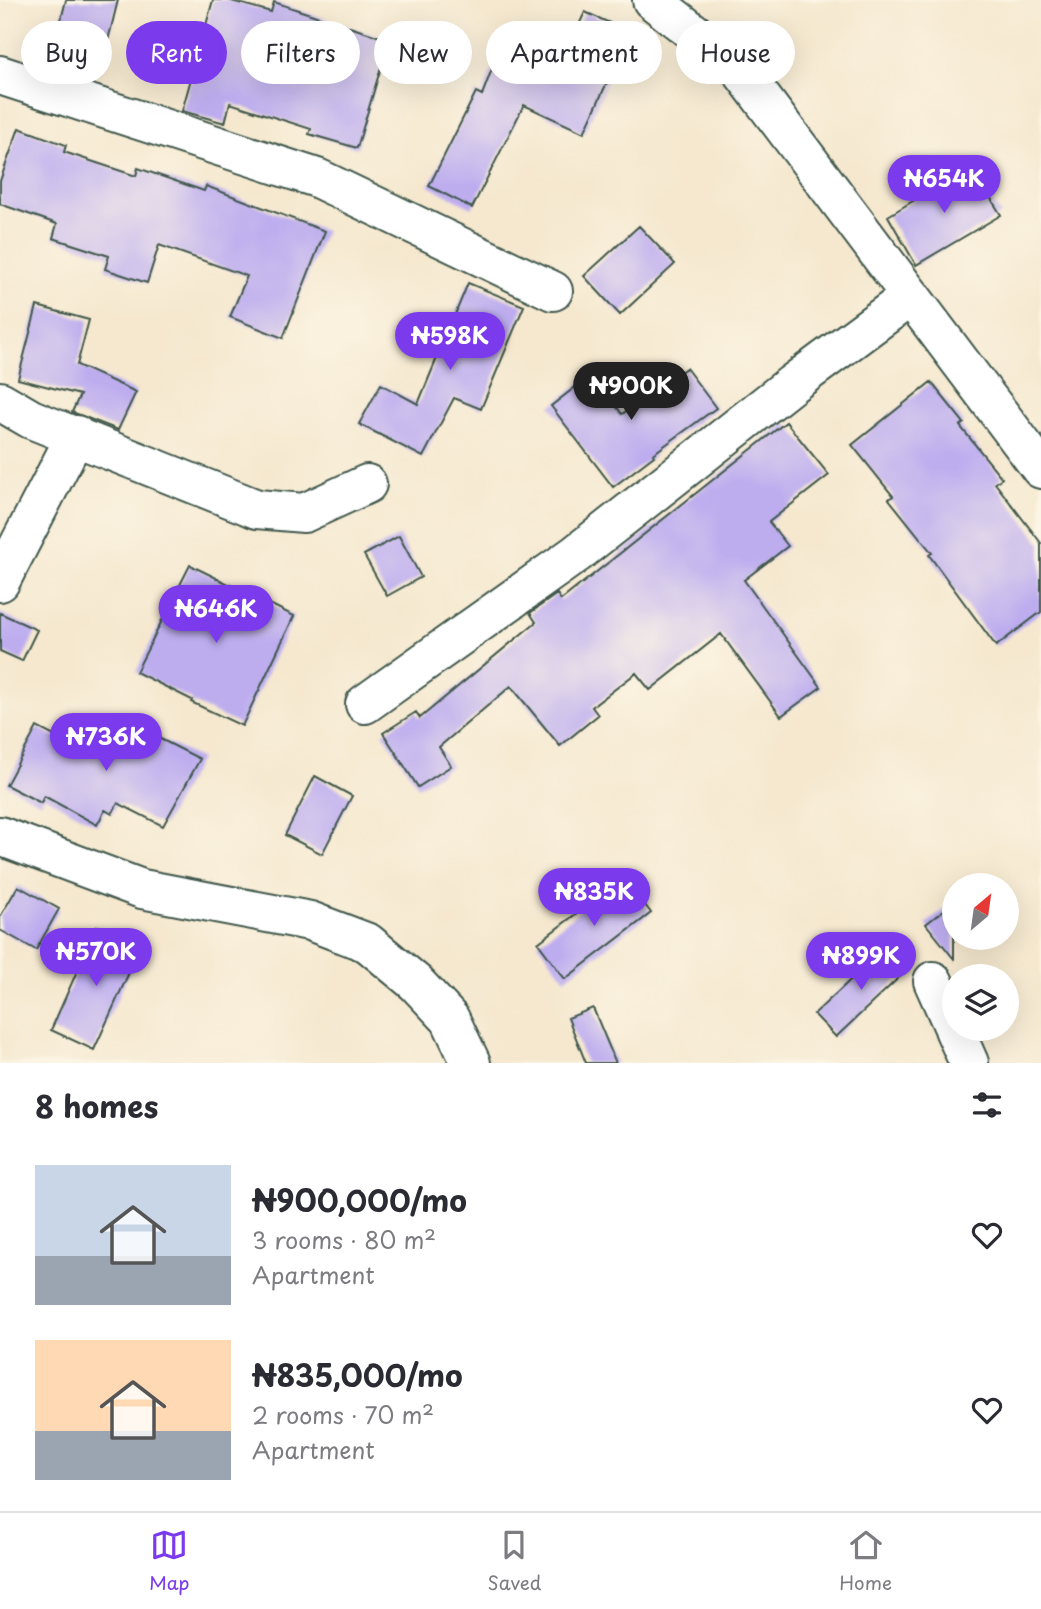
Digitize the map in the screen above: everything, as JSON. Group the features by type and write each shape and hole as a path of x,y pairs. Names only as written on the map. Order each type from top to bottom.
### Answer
{"street":[{"path":"652,0 694,14 738,68 1041,469"},
{"path":"0,75 317,178 553,291"},
{"path":"365,705 576,554 792,384 911,296"},
{"path":"0,401 31,419 257,509 304,513 366,484"},
{"path":"0,582 76,435"},
{"path":"0,836 142,889 310,921 368,943 416,983 450,1019 471,1063"},
{"path":"933,981 942,1001"},
{"path":"960,1041 970,1063"}],"building":[{"path":"66,0 118,0 112,24 112,21 61,21"},
{"path":"213,0 228,0 271,12 274,2 332,21 241,21 241,84 360,84 360,30 374,35 376,84 357,148 309,134 311,129 230,103 225,123 182,111 190,84 227,84 227,21 207,21"},
{"path":"585,12 605,21 581,21"},
{"path":"486,84 606,84 584,133 524,105 472,208 429,186 476,92 482,95"},
{"path":"19,128 66,145 64,152 136,176 138,168 204,191 206,186 325,231 283,338 230,317 247,276 159,245 147,283 105,269 109,256 53,238 57,224 0,204 0,181"},
{"path":"971,166 1001,215 916,265 888,216"},
{"path":"639,226 675,264 620,315 584,276"},
{"path":"468,283 524,306 481,409 454,398 423,457 359,424 381,384 418,404"},
{"path":"37,306 89,320 77,365 136,392 118,430 72,412 80,395 18,379"},
{"path":"686,368 716,408 613,487 551,406 592,374 622,414"},
{"path":"931,382 964,423 960,426 1002,478 995,483 1041,543 1041,612 996,646 929,555 932,553 889,499 893,496 852,445"},
{"path":"786,422 829,475 769,522 788,546 744,580 821,687 781,716 721,634 650,690 636,673 592,707 598,715 560,746 511,686 439,747 451,766 418,787 383,733 416,712 420,718 536,622 530,613 557,594 561,600"},
{"path":"399,536 421,577 387,596 364,555"},
{"path":"190,565 294,616 242,726 136,672"},
{"path":"0,613 37,630 22,661 0,651"},
{"path":"111,714 200,759 163,826 118,803 112,814 105,810 97,825 44,796 41,803 6,785 37,727 89,754"},
{"path":"315,776 352,796 322,854 285,835"},
{"path":"624,877 651,913 565,979 538,943"},
{"path":"18,886 59,909 36,950 0,930 0,917"},
{"path":"942,911 942,944 926,924"},
{"path":"97,926 141,946 94,1050 51,1030"},
{"path":"887,946 908,969 836,1037 814,1014"},
{"path":"947,950 954,950 954,959"},
{"path":"593,1008 616,1063 586,1063 568,1018"}]}
